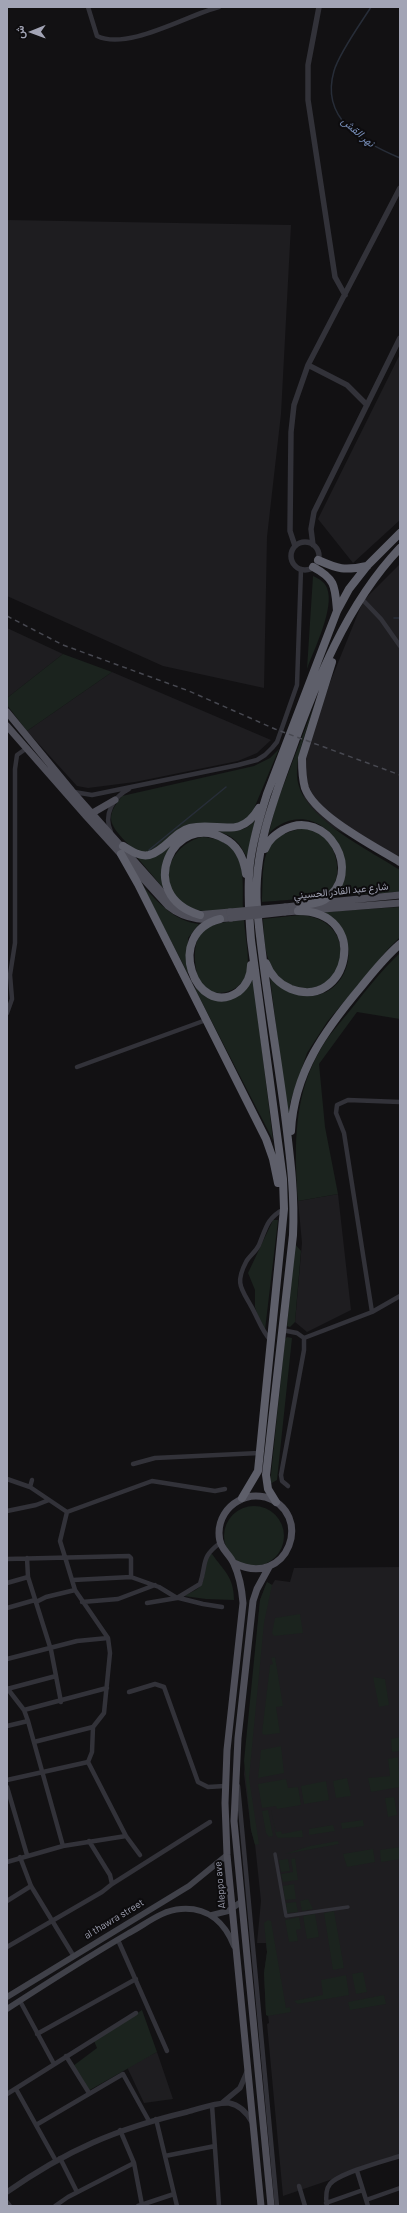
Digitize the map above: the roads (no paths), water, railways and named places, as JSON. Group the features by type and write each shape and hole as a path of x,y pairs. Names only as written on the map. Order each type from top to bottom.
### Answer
{"highway":[{"path":"249,906 250,863 259,821 267,794 337,611 349,589 367,566 400,533"},
{"path":"292,1163 262,950 257,904 259,863 268,817 275,794 309,703 335,646 361,598 380,570 400,548"},
{"path":"316,563 348,570 367,566"},
{"path":"316,563 327,574 332,583 337,611"},
{"path":"335,646 331,668 302,758 302,774 305,788 321,812 400,862"},
{"path":"122,850 149,855 157,852 188,828 199,826 234,828 244,825 253,819 267,794"},
{"path":"259,863 267,844 278,833 286,828 310,826 325,833 330,838 340,851 340,879 337,886 323,900 299,908"},
{"path":"200,915 182,907 173,898 167,887 165,875 166,862 175,846 185,838 197,834 216,834 227,840 236,848 244,865 251,940 283,1178 284,1209 258,1471 242,1498"},
{"path":"122,850 266,1139 273,1159 284,1209"},
{"path":"262,950 270,971 278,981 289,988 300,991 314,990 326,986 335,978 345,957 344,944 340,932 332,921 320,914 299,908"},
{"path":"220,919 202,926 193,937 191,946 192,974 199,987 206,993 219,997 228,996 237,992 244,986 250,973 251,940"},
{"path":"276,1502 268,1489 266,1475 294,1216 291,1129 295,1100 304,1070 313,1051 334,1020 384,960 400,944"}],"main road":[{"path":"7,712 89,814 113,836 157,896 180,914 193,920 220,919 230,915"},
{"path":"7,726 172,902 188,912 200,915 230,915"},
{"path":"89,814 115,800"},
{"name":"شارع عبد القادر الحسيني","path":"299,908 400,895"},
{"name":"شارع عبد القادر الحسيني","path":"230,915 299,908 400,903"},
{"path":"256,1496 276,1502 287,1515 292,1532 291,1543 286,1554 278,1562 269,1567 257,1570 245,1568 234,1563 225,1554 220,1543 219,1532 225,1512 242,1498 256,1496"},
{"name":"Aleppo ave","path":"234,1563 242,1587 243,1603 225,1786 227,1855 249,2068 261,2206"},
{"name":"Aleppo ave","path":"269,1567 257,1589 253,1601 235,1773 234,1821 271,2206"},
{"name":"al thawra street","path":"7,1997 189,1886 227,1855"},
{"path":"236,1951 225,1929 212,1915 232,1909 241,1902"},
{"name":"al thawra street","path":"7,2009 161,1914 175,1910 198,1910 212,1915"},
{"path":"124,1925 128,1928 130,1933"}],"street":[{"path":"88,7 97,36 107,40 132,38 162,29 199,12 219,7"},
{"path":"319,7 308,65 308,100 335,278 344,295"},
{"path":"295,546 290,531 291,432 294,404 308,365 400,188"},
{"path":"301,569 316,563 318,552 313,545 311,529 314,512 400,338"},
{"path":"308,365 347,385 367,405"},
{"path":"301,569 292,561 291,552 295,546 306,542 313,545"},
{"path":"72,791 83,795 92,795 211,772 257,760 265,755 277,742 297,685 301,569"},
{"path":"361,598 381,619 400,646"},
{"path":"7,1013 12,999 9,977 15,943 14,769 17,755 27,748"},
{"path":"113,836 110,828 109,813 115,800 122,793 134,786"},
{"path":"77,1068 206,1020"},
{"path":"372,1312 344,1133 335,1109 337,1105 348,1100 400,1102"},
{"path":"271,1340 262,1330 251,1306 242,1293 240,1280 246,1260 255,1253 272,1216 284,1209"},
{"path":"304,1338 372,1312 400,1296"},
{"path":"282,1330 297,1333 304,1338"},
{"path":"288,1486 282,1481 280,1475 304,1350 304,1338"},
{"path":"133,1464 155,1458 259,1453"},
{"path":"7,1479 30,1487 67,1512"},
{"path":"30,1487 32,1480"},
{"path":"67,1512 152,1481 215,1491 225,1489"},
{"path":"7,1511 36,1505 49,1500"},
{"path":"67,1512 60,1541 75,1590 108,1638 110,1653 104,1713 93,1727 92,1752 88,1762 126,1836 140,1855"},
{"path":"147,1603 178,1598 200,1584 205,1557 209,1551 220,1543"},
{"path":"7,1559 129,1556 131,1558 131,1577"},
{"path":"27,1558 28,1577 51,1650 61,1702"},
{"path":"7,1583 28,1577"},
{"path":"73,1580 131,1577 155,1585 178,1598 222,1607"},
{"path":"82,1602 118,1600 155,1585"},
{"path":"7,1608 75,1590"},
{"path":"7,1659 51,1650 76,1641 108,1638"},
{"path":"56,1676 7,1689 24,1710 28,1721 63,1846"},
{"path":"129,1692 155,1684 164,1687 198,1782 208,1787 225,1786"},
{"path":"24,1710 61,1702 107,1688"},
{"path":"7,1726 28,1721"},
{"path":"34,1742 93,1727"},
{"path":"7,1780 88,1762"},
{"path":"235,1773 240,1801 277,2206"},
{"path":"7,1787 27,1855"},
{"path":"7,1947 51,1920 102,1892 112,1884 210,1822"},
{"path":"7,1862 27,1855 63,1846 126,1836"},
{"path":"89,1841 110,1875 112,1884"},
{"path":"275,1854 286,1916 348,1907"},
{"path":"20,1857 31,1886 74,1955"},
{"path":"7,1901 31,1886"},
{"path":"118,1940 167,2051"},
{"path":"37,2034 136,1979"},
{"path":"20,2001 54,2064"},
{"path":"7,2094 136,2013"},
{"path":"66,2056 89,2093"},
{"path":"220,2104 240,2088 249,2068"},
{"path":"36,2126 123,2074 149,2121"},
{"path":"16,2089 36,2126 77,2192"},
{"path":"7,2192 58,2160 120,2130 156,2119 228,2103 240,2108 253,2124"},
{"path":"212,2106 219,2206"},
{"path":"156,2119 177,2206"},
{"path":"120,2130 134,2163 140,2205 174,2194"},
{"path":"165,2156 215,2146"},
{"path":"363,2190 326,2205 328,2186 331,2183 357,2171 400,2156"},
{"path":"54,2206 77,2192 134,2163"},
{"path":"357,2171 368,2206"},
{"path":"299,2186 305,2206"},
{"path":"366,2200 400,2188"},
{"path":"7,2202 10,2206"}],"waterway":[{"name":"نهر القش","path":"371,7 345,47 334,71 331,88 333,103 339,115 359,136 386,152 400,158"},
{"path":"394,618 400,618"},
{"path":"149,850 226,787"}],"railway":[{"path":"7,616 63,645 189,691 275,729 400,775"}]}
